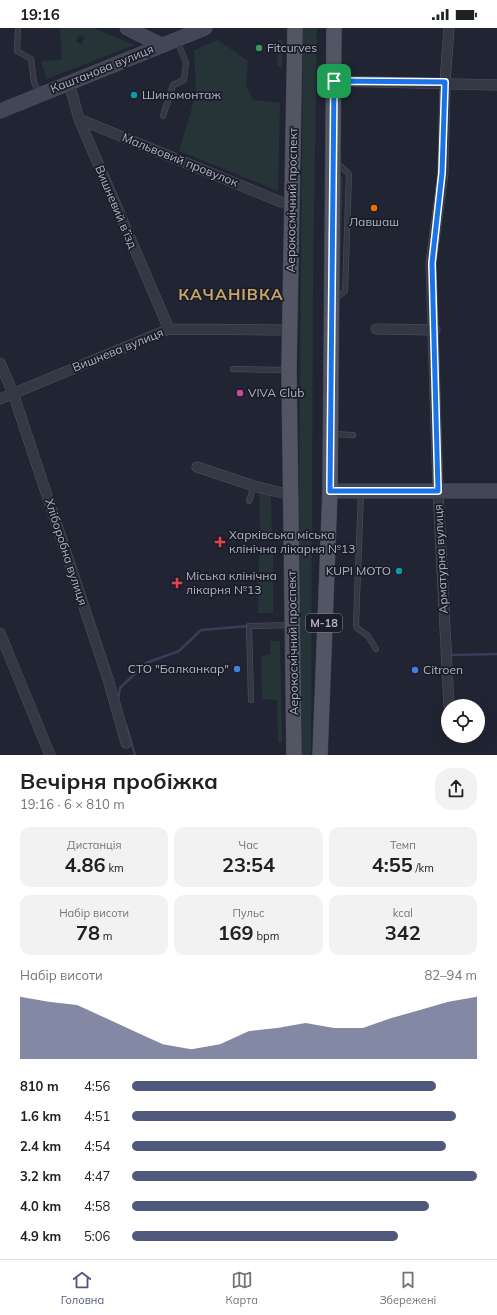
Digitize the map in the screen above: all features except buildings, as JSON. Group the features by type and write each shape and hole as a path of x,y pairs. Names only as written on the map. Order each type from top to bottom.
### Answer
{"main road":[{"name":"Аерокосмічний проспект","path":"294,755 289,370 295,28"},
{"name":"М-18","path":"320,755 330,491 334,28"}],"street":[{"path":"127,28 161,45"},
{"name":"Каштанова вулиця","path":"0,111 205,28"},
{"name":"Арматурна вулиця","path":"449,28 445,82 442,173 432,263 435,330 438,491 449,699"},
{"path":"334,81 497,84"},
{"name":"Вишневий в’їзд","path":"69,83 79,119 169,329"},
{"name":"Мальвовий провулок","path":"79,119 281,202"},
{"name":"Вишнева вулиця","path":"0,399 169,329 290,330"},
{"path":"376,329 435,330"},
{"name":"Хліборобна вулиця","path":"0,362 13,393 108,679 126,743"},
{"path":"197,467 254,486 291,495"},
{"path":"330,491 497,491"},
{"path":"0,633 50,755"}],"lane":[{"path":"18,28 17,51 31,59 34,82 40,95"},
{"path":"163,116 173,85 184,80 186,64 176,39"},
{"path":"233,369 289,370"},
{"path":"330,434 353,435"},
{"path":"249,501 254,486"},
{"path":"361,491 357,628 368,636 376,649"},
{"path":"358,578 364,578"},
{"path":"251,700 249,626 292,625"}],"shaded area":[{"path":"60,28 94,28 134,45 47,79 41,62 62,59","holes":["80,35 85,38 81,44 76,40"]},
{"path":"303,28 317,28 313,280 311,755 302,755 299,502"},
{"path":"218,40 248,61 246,85 253,100 280,103 278,191 179,151 196,94 194,50"},
{"path":"278,40 283,40 282,68 277,66"},
{"path":"339,175 343,178 340,288 337,289"},
{"path":"259,491 271,495 272,535 260,535"},
{"path":"259,552 273,553 273,613 258,613"},
{"path":"270,641 280,641 282,742 278,743 277,700 262,699 261,656 270,654"}],"waterway":[{"path":"118,699 120,688 146,663 179,651 201,630 249,626"},
{"path":"452,655 497,654"},
{"path":"126,725 135,755"}],"place":[{"name":"Fitcurves","path":"259,48"},
{"name":"Шиномонтаж","path":"134,95"},
{"name":"Лавшаш","path":"374,208"},
{"name":"VIVA Club","path":"240,393"},
{"name":"Харківська міська клінічна лікарня №13","path":"220,542"},
{"name":"KUPI MOTO","path":"399,571"},
{"name":"Міська клінічна лікарня №13","path":"177,583"},
{"name":"СТО \"Балканкар\"","path":"237,669"},
{"name":"Citroen","path":"415,670"}],"district":[{"name":"КАЧАНІВКА","path":"231,294"}],"route":[{"path":"334,81 445,82 442,173 432,263 435,330 438,491 330,491 334,81"}]}
